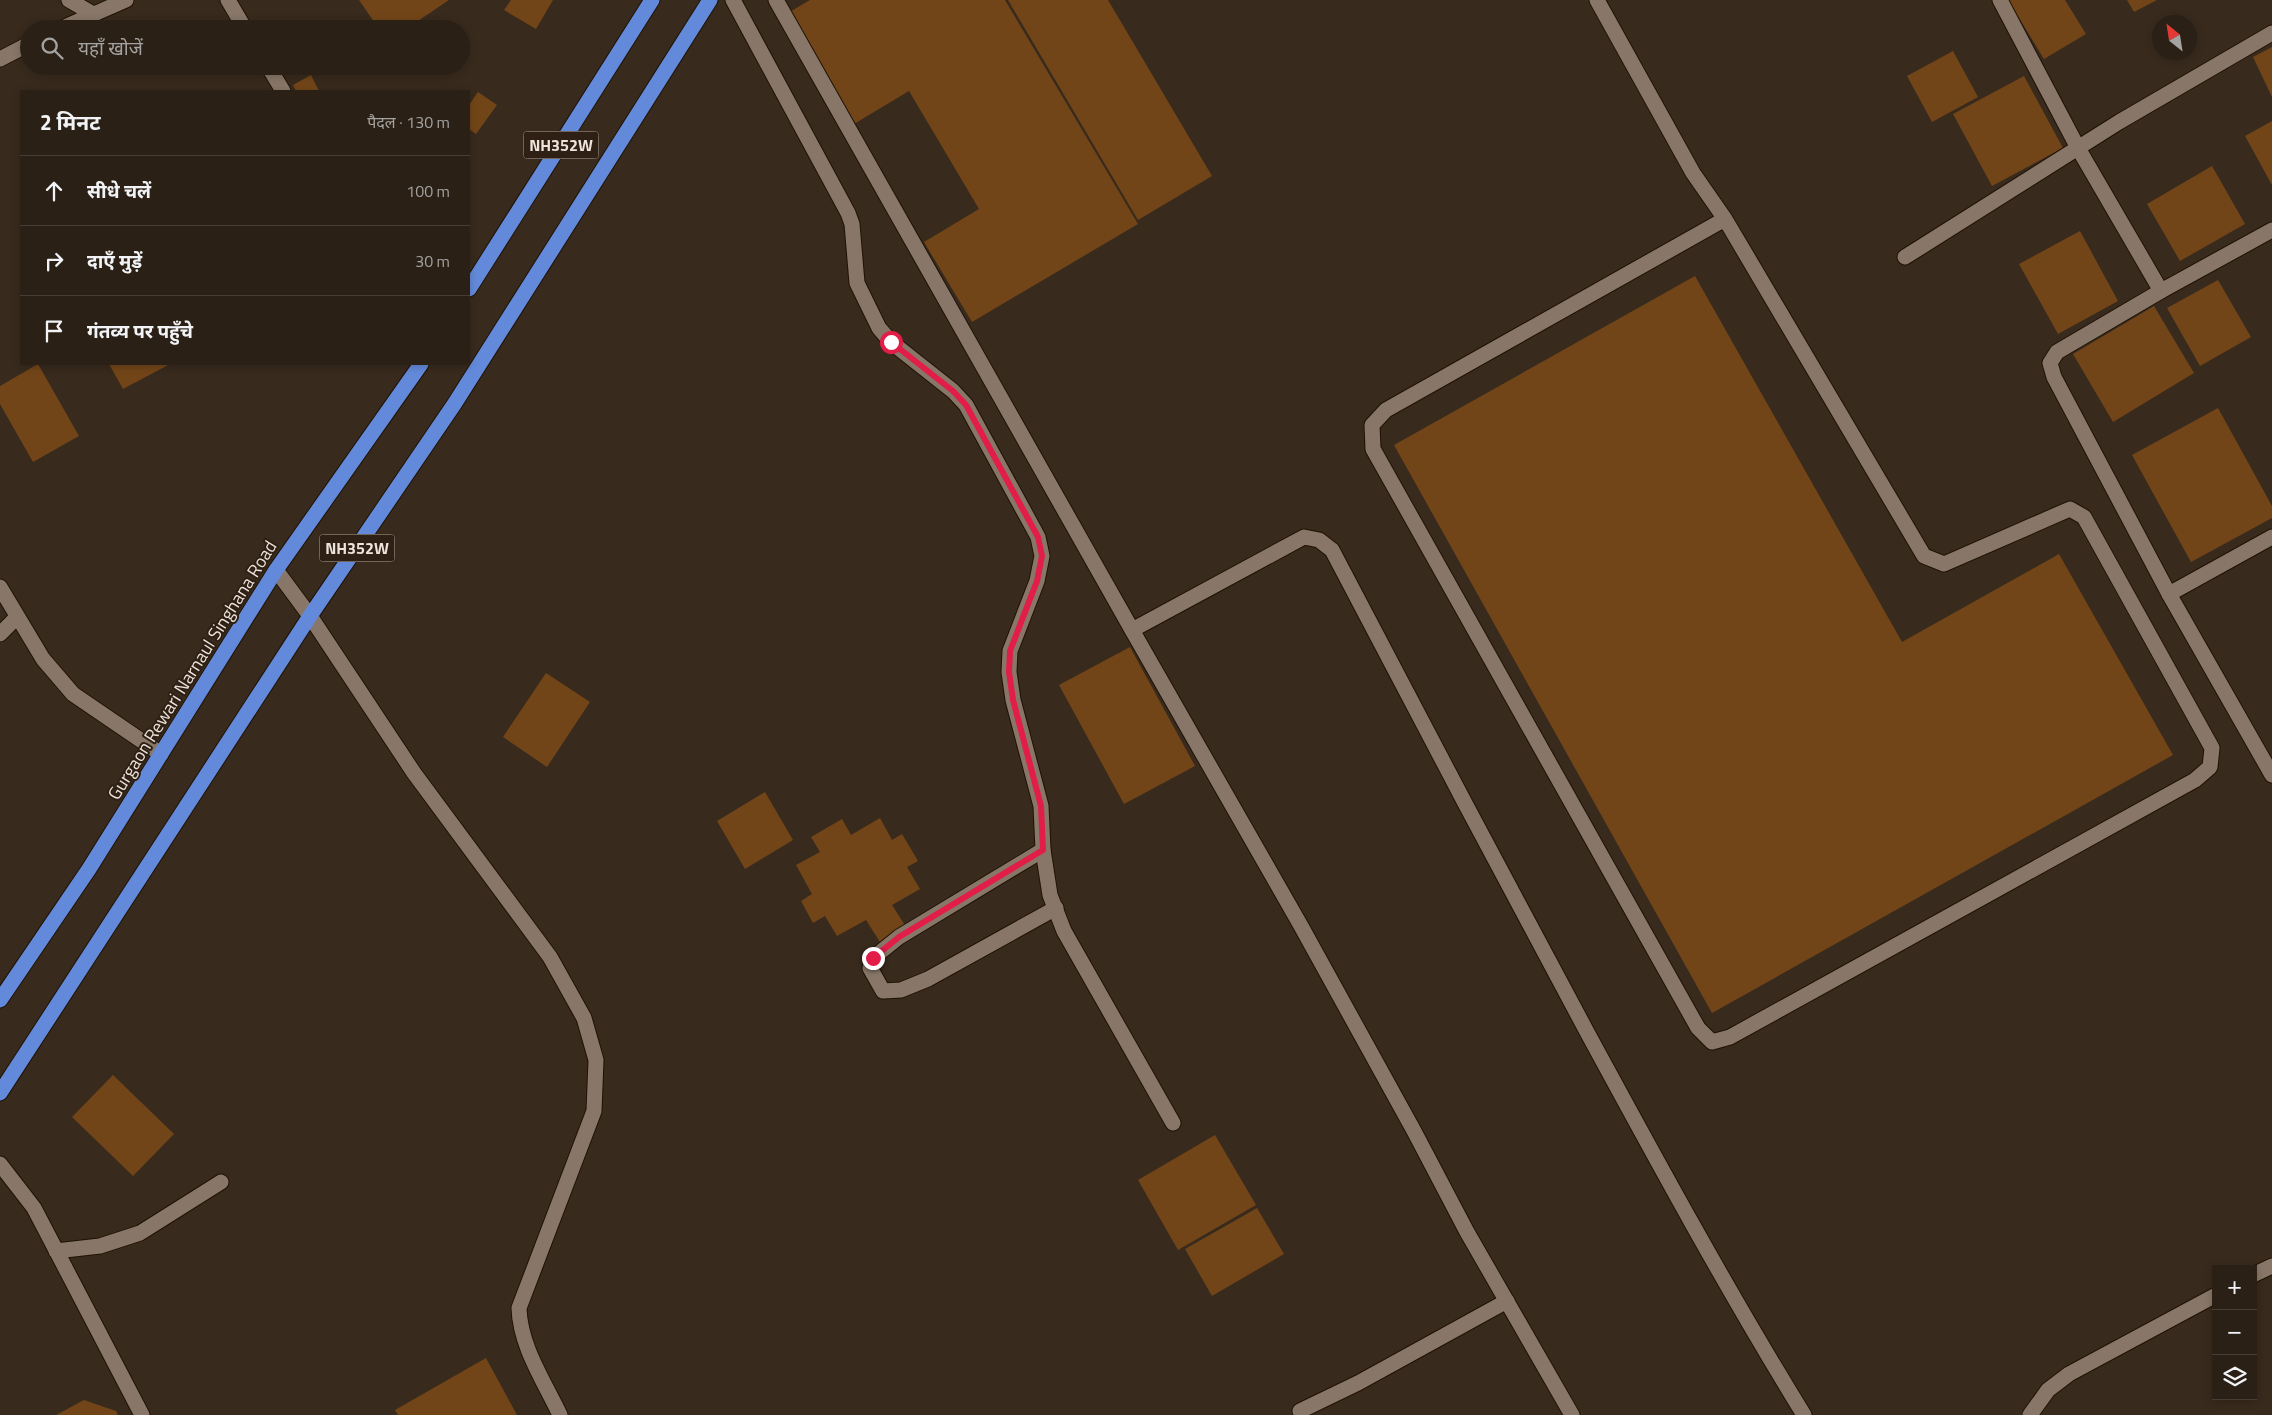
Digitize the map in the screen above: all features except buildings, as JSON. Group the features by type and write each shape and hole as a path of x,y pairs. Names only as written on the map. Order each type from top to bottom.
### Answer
{"highway":[{"name":"NH352W","path":"470,287 652,0"},
{"name":"NH352W","path":"0,1093 710,0"},
{"name":"Gurgaon Rewari Narnaul Singhana Road","path":"0,1000 88,869 276,570 420,365"}],"lane":[{"path":"68,0 93,14"},
{"path":"80,20 126,0"},
{"path":"228,0 240,20"},
{"path":"733,0 848,213 852,224 858,283 879,328 891,342 953,391 966,405 1038,537 1042,556 1037,581 1010,651 1009,672 1013,700 1041,806 1043,850 1050,895 1064,931 1173,1123"},
{"path":"776,0 1310,943 1414,1131 1467,1232 1572,1415"},
{"path":"1597,0 1693,173 1725,219 1924,556 1944,564 2070,509 2084,517 2212,748 2210,767 2195,780 1730,1037 1712,1042 1698,1028 1373,450 1372,425 1386,410 1725,219"},
{"path":"2000,0 2078,148 2160,291"},
{"path":"1905,257 2210,67 2272,33"},
{"path":"0,59 20,49"},
{"path":"273,75 282,90"},
{"path":"2272,230 2160,291 2057,352 2050,363 2054,377 2169,594 2272,775"},
{"path":"1132,630 1304,537 1319,540 1332,550 1483,839 1671,1187 1740,1311 1804,1415"},
{"path":"2169,594 2272,537"},
{"path":"276,570 310,616 414,773 550,957 584,1018 596,1060 594,1111 518,1308 519,1326 528,1350 560,1415"},
{"path":"0,587 42,660 73,694 161,754"},
{"path":"0,634 17,617"},
{"path":"1043,850 899,937 873,958 870,968 883,991 901,990 928,979 1056,908"},
{"path":"0,1164 34,1208 142,1415"},
{"path":"56,1251 100,1246 140,1233 221,1182"},
{"path":"2257,1274 2272,1266"},
{"path":"2030,1415 2048,1390 2069,1374 2212,1297"},
{"path":"1300,1410 1358,1383 1507,1301"}],"route":[{"path":"873,958 899,937 1043,850 1041,806 1013,700 1009,672 1010,651 1037,581 1042,556 1038,537 966,405 953,391 891,342"}]}
